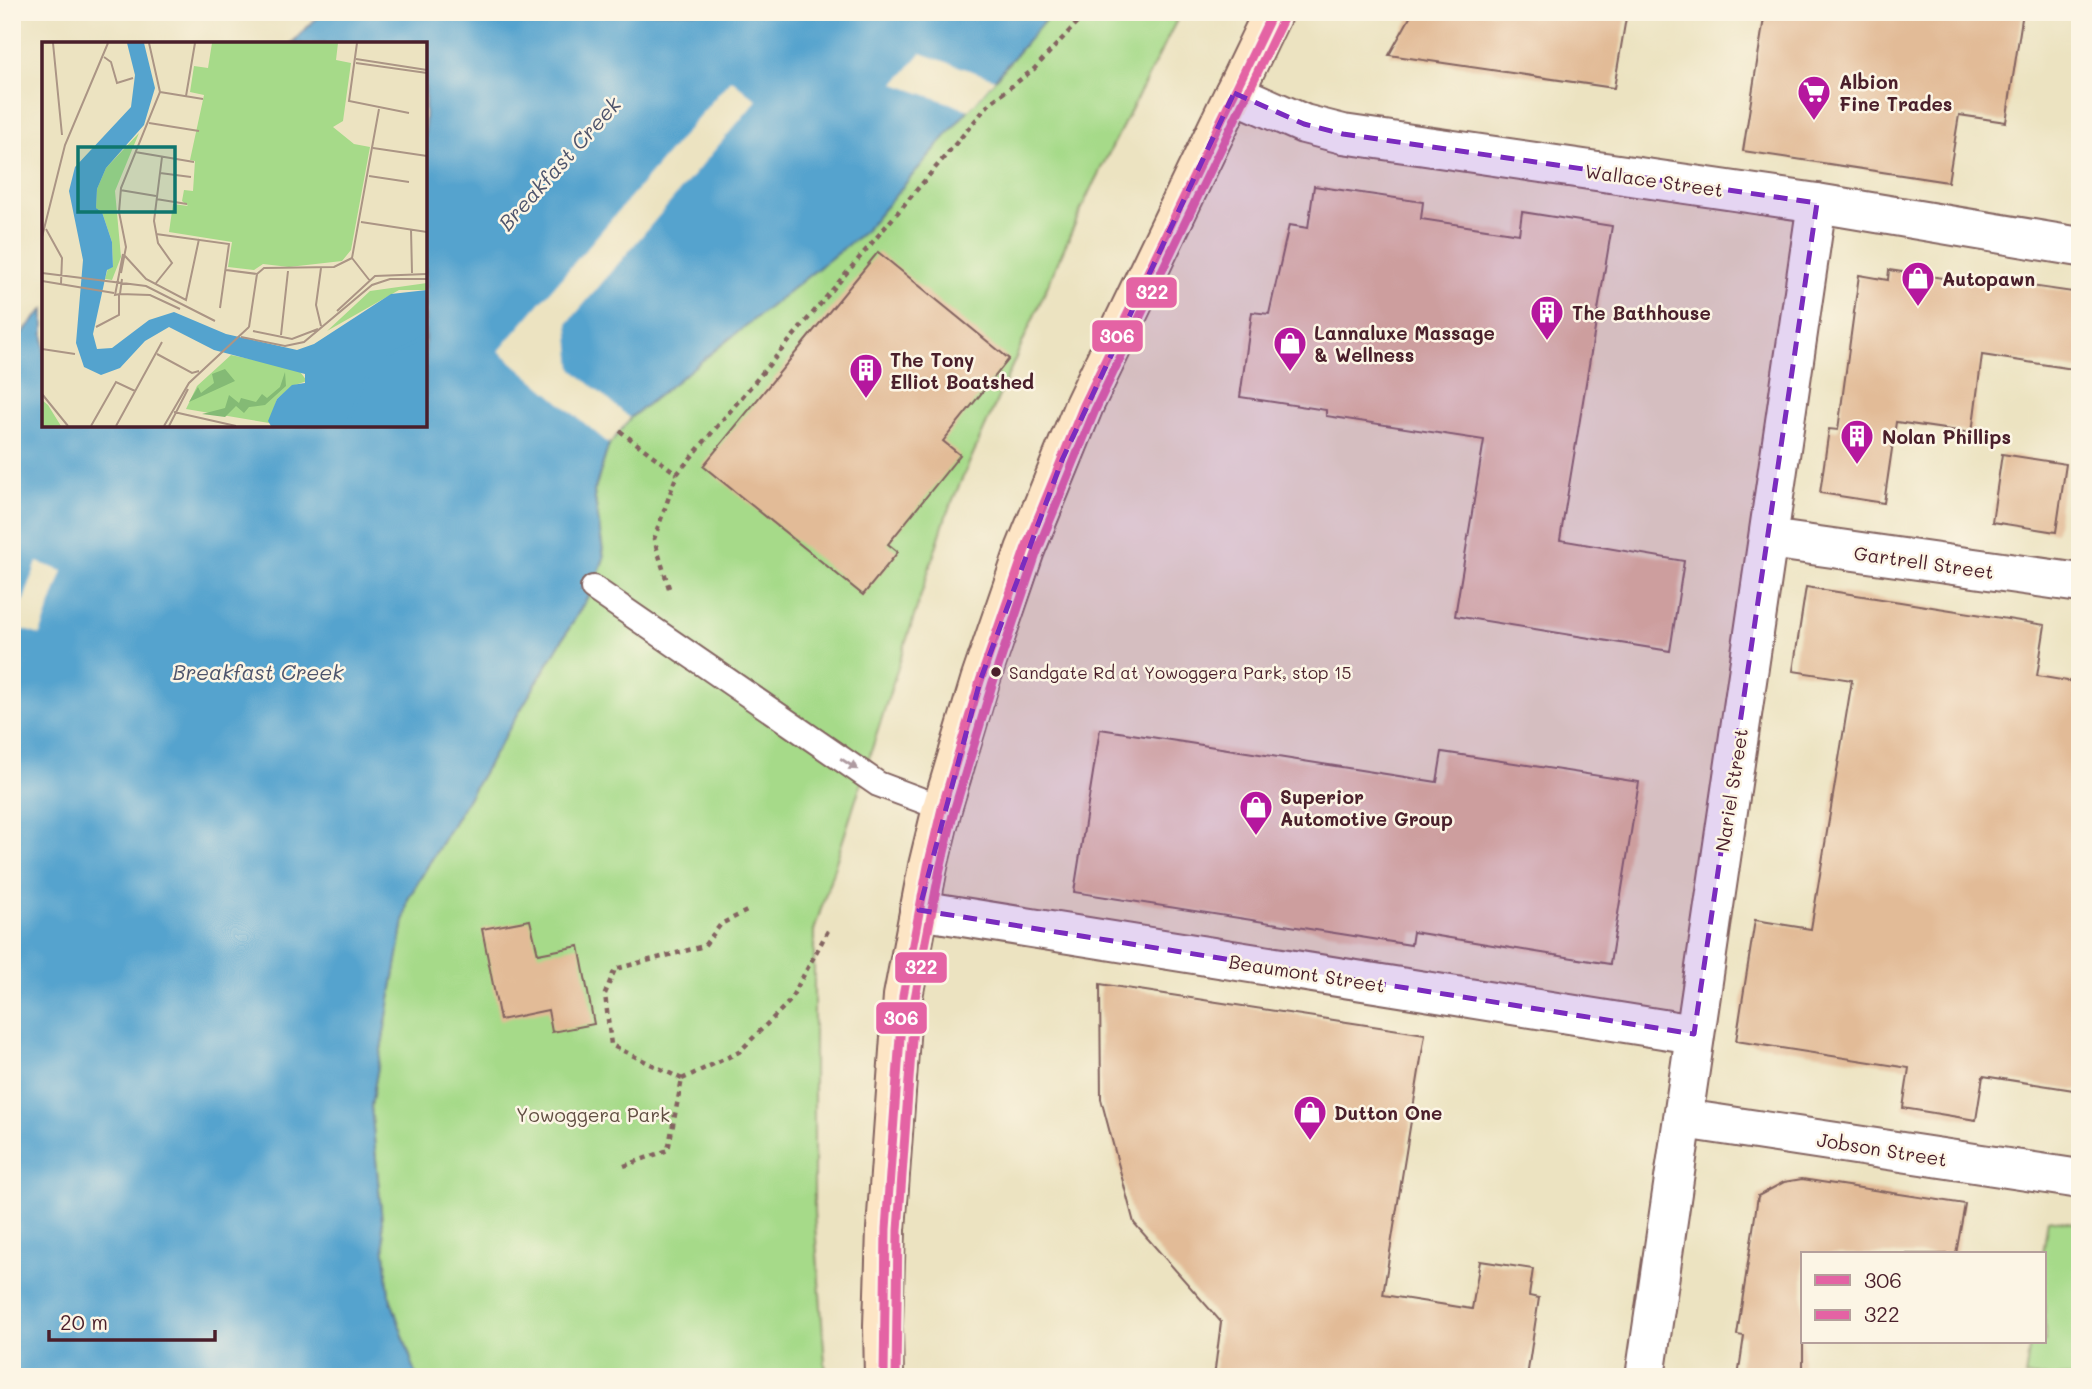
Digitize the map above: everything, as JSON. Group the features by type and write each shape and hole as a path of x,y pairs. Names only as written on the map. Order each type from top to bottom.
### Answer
{"main road":[{"path":"884,1377 886,1229 903,996 942,808 980,681 1025,550 1084,405 1273,12"}],"street":[{"name":"Wallace Street","path":"1234,93 1304,124 1343,134 1817,203 2080,247"},
{"name":"Nariel Street","path":"1645,1377 1817,203"},
{"name":"Gartrell Street","path":"1769,539 2080,583"},
{"name":"Beaumont Street","path":"919,910 1694,1034"},
{"name":"Jobson Street","path":"1684,1119 2080,1179"}],"lane":[{"path":"593,588 878,784 942,808"}],"path":[{"path":"654,538 677,474 990,103 1034,69 1087,12"},
{"path":"620,431 677,474"},
{"path":"682,1079 611,1045 605,994 615,969 704,946 721,924 747,911"},
{"path":"682,1079 739,1052 789,1002 830,927"},
{"path":"624,1166 668,1150 682,1079"}],"highlighted area":[{"path":"1234,93 1304,124 1343,134 1817,203 1694,1034 919,910 980,681 1062,460"}],"green space":[{"name":"Yowoggera Park","path":"1052,12 1181,12 1089,192 947,513 814,931 814,1211 826,1377 417,1377 389,1294 371,1106 408,899 593,588 604,558 594,492 609,444 630,418 995,79"},
{"path":"2048,1219 2080,1224 2080,1377 2025,1377 2030,1344 2046,1344 2046,1252 2043,1252"}],"water":[{"name":"Breakfast Creek","path":"322,12 1052,12 865,231 630,418 609,444 594,492 604,558 593,588 408,899 371,1106 389,1294 417,1377 12,1377 12,344 42,311 42,427 427,427 427,42 293,42"}],"pier":[{"path":"921,53 995,79 969,110 895,84"},
{"path":"731,79 757,100 568,323 572,369 630,418 609,444 499,351"},
{"path":"37,562 63,571 40,635 15,627 18,618 12,615 12,600 23,603"}],"building":[{"path":"1413,12 1627,12 1614,88 1389,55"},
{"path":"1765,12 2023,12 2006,122 1959,115 1948,182 1743,151"},
{"path":"1314,186 1423,202 1421,219 1519,234 1522,212 1612,226 1560,540 1684,561 1670,651 1455,616 1484,440 1326,416 1326,410 1240,397 1252,312 1269,314 1289,225 1308,228"},
{"name":"The Tony Elliot Boatshed","path":"878,252 1009,359 943,441 960,455 888,544 898,552 863,595 703,466"},
{"path":"1889,270 1997,286 1997,281 2080,293 2080,370 1982,355 1972,433 1896,422 1884,503 1820,493 1829,429 1838,430 1859,275 1888,280"},
{"path":"2002,454 2066,464 2056,532 1992,522"},
{"path":"1806,587 2045,625 2037,676 2080,683 2080,1091 1983,1076 1976,1120 1903,1108 1909,1068 1736,1041 1755,920 1811,929 1852,680 1793,671"},
{"name":"Superior Automotive Group","path":"1100,729 1437,782 1442,752 1639,782 1610,964 1413,932 1411,945 1074,892"},
{"path":"530,920 538,954 579,946 594,1024 552,1032 548,1010 500,1020 482,929"},
{"path":"1100,984 1425,1034 1383,1295 1472,1309 1480,1261 1533,1269 1529,1296 1539,1298 1527,1377 1214,1377 1221,1322 1134,1223 1101,1099"},
{"path":"1802,1179 1965,1204 1956,1252 1801,1252 1803,1377 1738,1377 1744,1336 1737,1335 1758,1196 1784,1182"}],"transit line":[{"name":"306","path":"884,1377 886,1229 903,996 942,808 980,681 1025,550 1084,405 1273,12"},
{"name":"322","path":"896,1377 898,1230 915,998 954,811 1036,554 1095,410 1284,17"}],"place":[{"name":"Albion Fine Trades","path":"1814,122"},
{"name":"Autopawn","path":"1918,308"},
{"name":"The Bathhouse","path":"1547,342"},
{"name":"Lannaluxe Massage & Wellness","path":"1290,373"},
{"name":"The Tony Elliot Boatshed","path":"866,400"},
{"name":"Nolan Phillips","path":"1857,466"},
{"name":"Sandgate Rd at Yowoggera Park, stop 15","path":"996,672"},
{"name":"Superior Automotive Group","path":"1256,837"},
{"name":"Dutton One","path":"1310,1142"}]}
